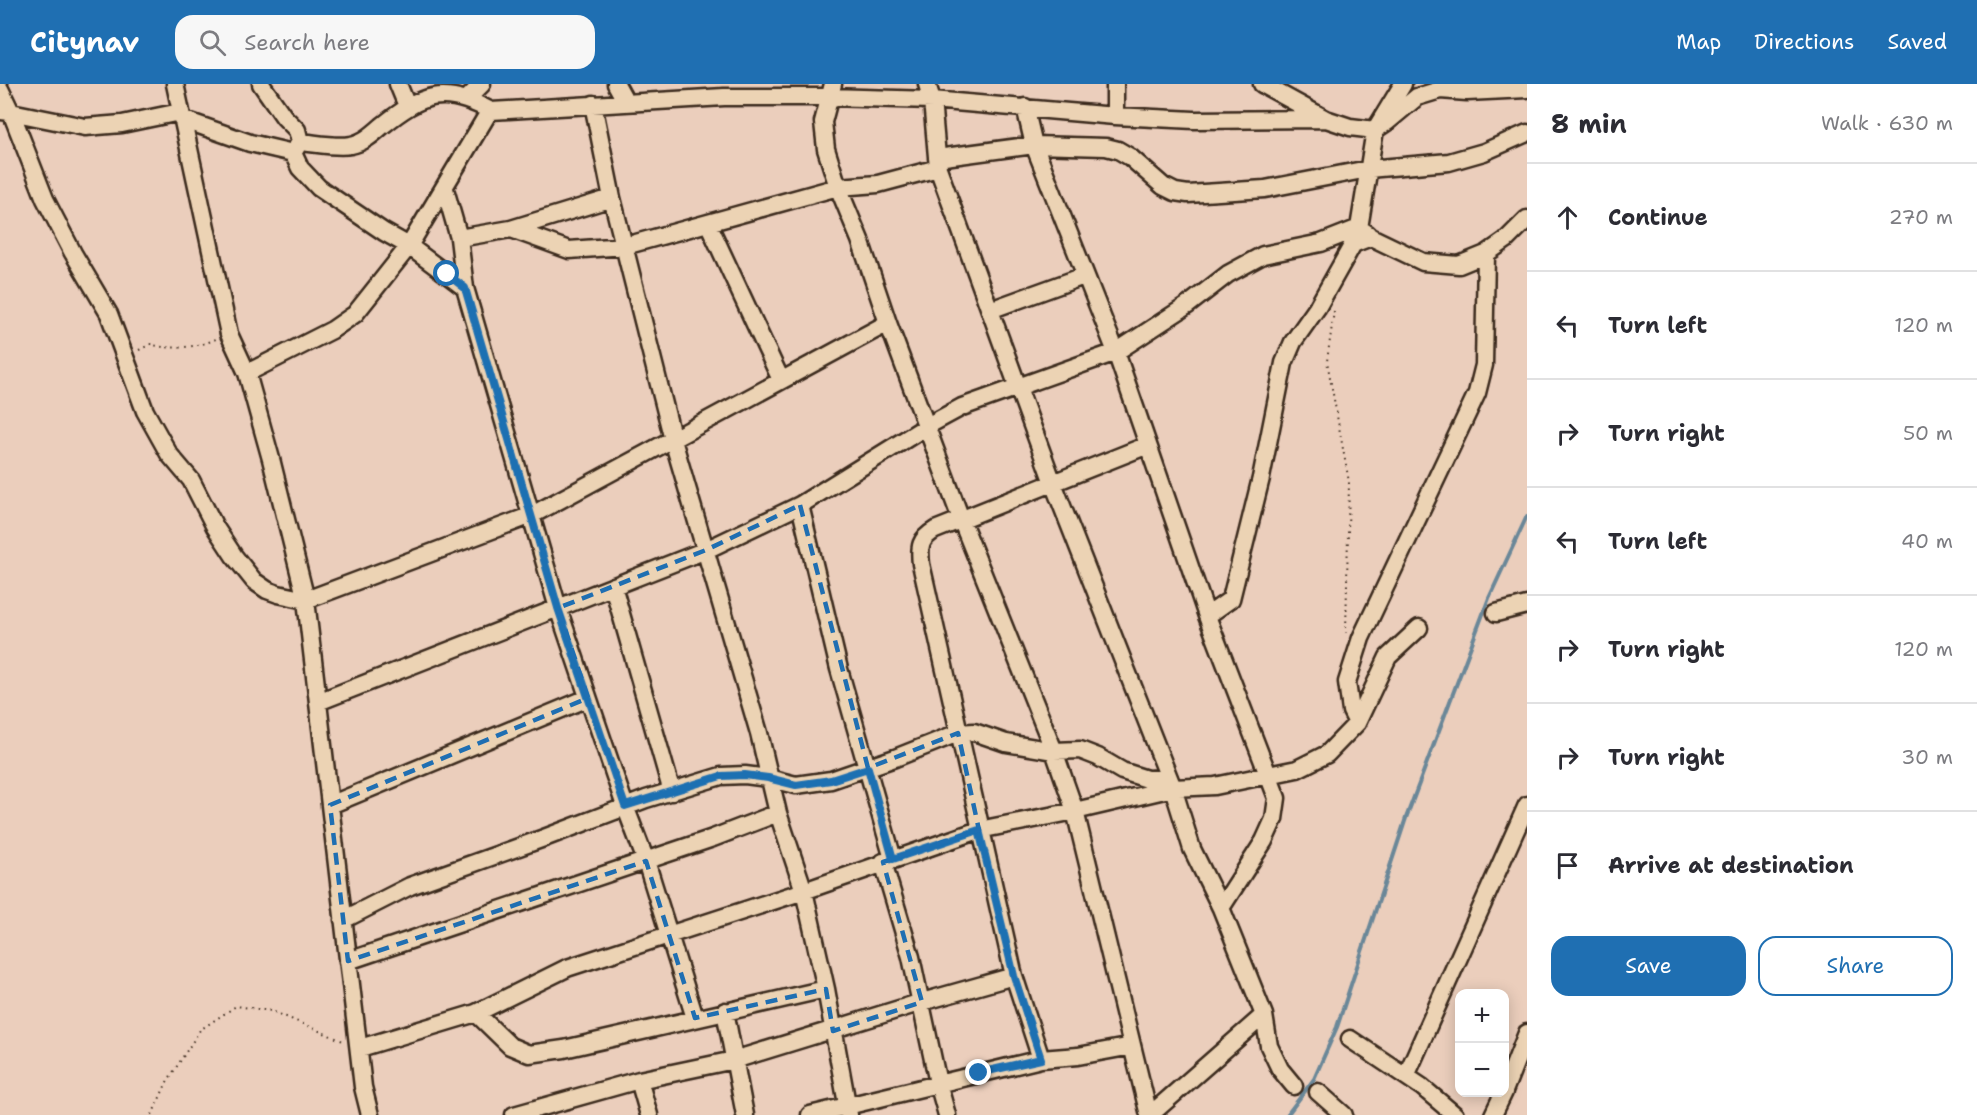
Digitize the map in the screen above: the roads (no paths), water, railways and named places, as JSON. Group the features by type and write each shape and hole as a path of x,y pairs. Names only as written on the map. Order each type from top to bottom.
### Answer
{"street":[{"path":"175,84 229,334 247,373 306,600 363,1087 370,1115"},
{"path":"261,84 284,117 297,130 296,147 300,168 319,188 384,232 410,246 465,288"},
{"path":"398,84 407,106"},
{"path":"467,99 482,84"},
{"path":"616,84 626,102"},
{"path":"1115,84 1115,116"},
{"path":"1262,84 1326,119 1350,127 1375,130 1417,97 1440,90 1467,92 1527,89"},
{"path":"1208,616 1231,599 1261,478 1284,363 1293,342 1317,308 1353,243 1365,232 1368,169 1375,130 1403,84"},
{"path":"0,89 6,111 45,199 109,314 145,411 169,454 191,480 215,527 234,556 254,581 267,590 306,600 532,515 888,323"},
{"path":"6,111 86,127 181,115 250,143 296,147 350,146 363,141 407,106 421,99 437,96 467,99 491,111 830,90 929,92 1025,107 1115,116 1194,120 1326,119"},
{"path":"830,90 823,122 826,149 961,519 1054,751 1076,812 1149,1115 1264,1015"},
{"path":"929,92 938,163 1053,483 1171,783 1192,849 1221,908 1264,1015 1269,1047 1280,1069 1294,1086"},
{"path":"593,104 612,198 673,440 759,733 778,813 804,891 826,989 847,1110"},
{"path":"1025,107 1034,145 1116,352 1208,616 1277,798 1274,819 1264,842 1221,908"},
{"path":"247,373 332,330 355,314 410,246 491,111"},
{"path":"511,229 569,250 625,246 838,187 878,184 938,163 1034,145 1106,147 1118,150 1130,157 1163,186 1175,192 1188,194 1264,189 1368,169 1449,162 1484,152 1527,133"},
{"path":"445,189 459,238 465,288 558,608 646,861 695,1018"},
{"path":"459,238 511,229 612,198"},
{"path":"318,702 706,550 800,505 927,426 962,407 1116,352 1188,305 1227,274 1263,255 1365,232 1423,262 1459,266 1486,254 1506,240 1527,219"},
{"path":"708,223 782,380"},
{"path":"1357,723 1351,711 1347,682 1361,638 1477,393 1484,365 1486,254"},
{"path":"990,310 1084,276"},
{"path":"1041,1059 1014,976 979,830 919,546 924,536 961,519 1148,445"},
{"path":"800,505 839,669 868,768 947,1115"},
{"path":"614,586 672,792"},
{"path":"1496,613 1527,605"},
{"path":"343,920 410,886 625,806 721,776 745,775 796,785 831,780 958,733 974,732 1006,743 1054,751 1080,750 1122,771 1147,780 1171,783 1215,786 1297,769 1326,754 1357,723 1388,657 1419,628"},
{"path":"330,805 588,698"},
{"path":"360,1048 476,1013 567,968 804,891 979,830 1076,812 1171,783"},
{"path":"1406,1076 1527,805"},
{"path":"348,961 646,861 778,813"},
{"path":"514,1115 639,1080 734,1060 1014,976"},
{"path":"476,1013 510,1046 529,1054 564,1049 826,989"},
{"path":"725,1011 745,1115"},
{"path":"1509,1079 1527,1033"},
{"path":"1350,1039 1406,1076 1455,1115"},
{"path":"810,1115 847,1110 938,1083 1041,1059 1078,1056 1132,1046"},
{"path":"639,1080 649,1115"},
{"path":"1318,1092 1344,1115"},
{"path":"1493,1115 1502,1097"}],"waterway":[{"path":"1287,1115 1314,1079 1337,1027 1406,818 1489,598 1527,516"}]}
